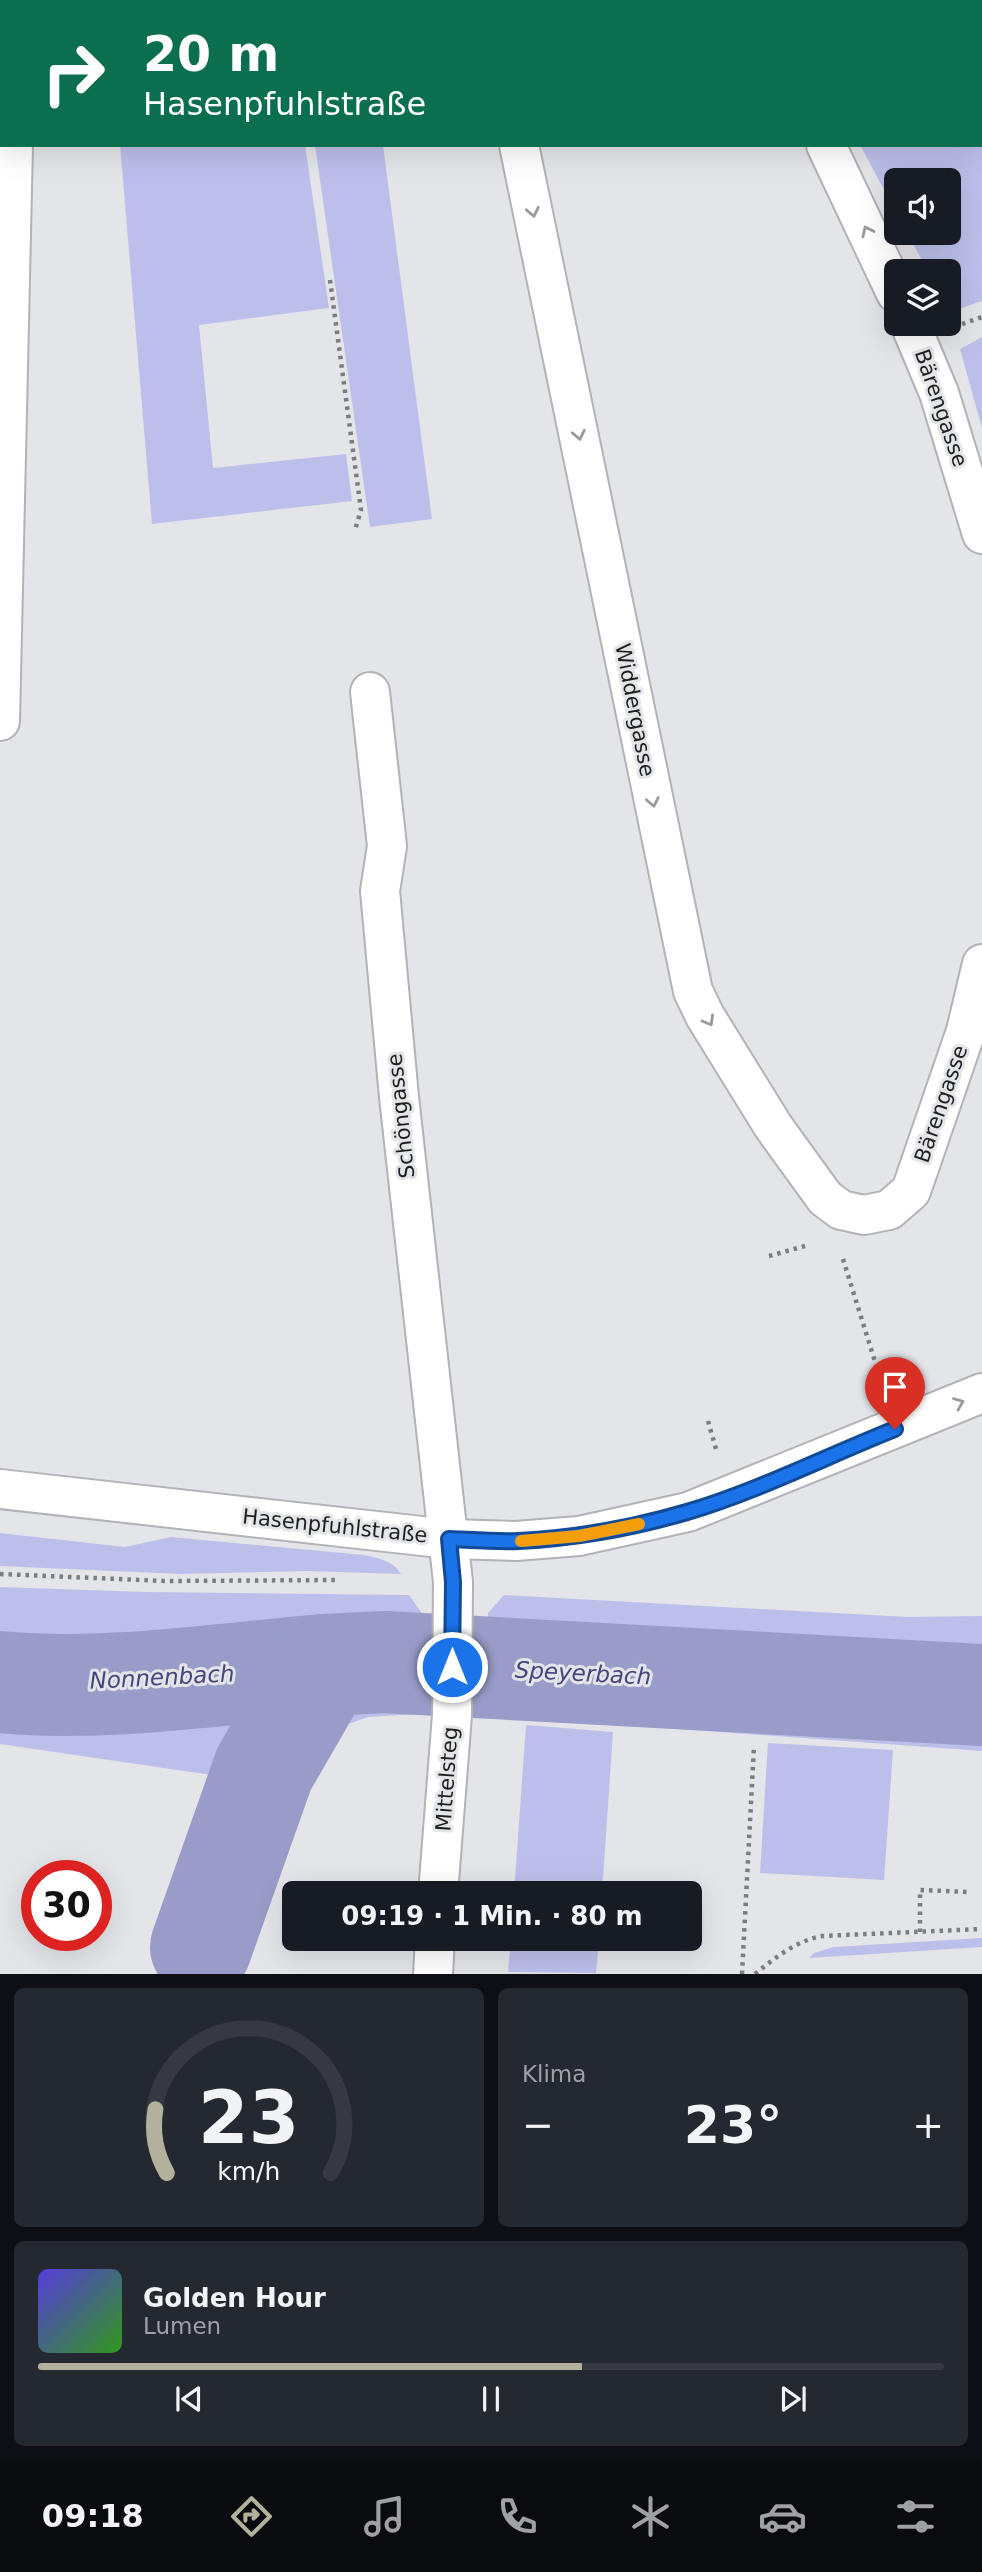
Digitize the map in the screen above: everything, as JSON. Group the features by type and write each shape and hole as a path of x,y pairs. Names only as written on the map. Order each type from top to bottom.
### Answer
{"street":[{"path":"0,721 13,147"},
{"name":"Widdergasse","path":"519,147 693,991 705,1016 772,1126 825,1198 853,1212"},
{"path":"827,147 884,268"},
{"name":"Bärengasse","path":"916,336 939,393 982,534"},
{"name":"Schöngasse","path":"370,692 387,846 380,891 399,1097 442,1499 449,1539"},
{"name":"Bärengasse","path":"853,1212 889,1210 911,1191 966,1031 982,964"},
{"name":"Hasenpfuhlstraße","path":"0,1489 449,1539 516,1541 579,1536 688,1512 982,1394"},
{"name":"Mittelsteg","path":"439,1881 452,1715 453,1595 449,1539"},
{"path":"433,1973 434,1951"}],"path":[{"path":"330,280 361,510 355,530"},
{"path":"853,1212 838,1245 895,1429"},
{"path":"0,1574 165,1581 347,1580"},
{"path":"742,1973 754,1746"},
{"path":"920,1932 920,1890 969,1892"},
{"path":"755,1973 806,1939 982,1929"}],"shaded area":[{"path":"120,147 305,147 329,308 199,325 213,468 346,454 352,501 152,524"},
{"path":"315,147 383,147 432,519 370,527"},
{"path":"861,147 982,147 982,301 961,308 961,259 921,259 914,245 961,245 961,168 884,168 884,190"},
{"path":"982,337 982,428 960,349"},
{"path":"0,1533 125,1547 171,1537 364,1555 390,1563 401,1574 307,1571 181,1574 0,1566"},
{"path":"0,1587 146,1592 409,1595 421,1612 418,1714 368,1717 337,1728 309,1769 232,1778 0,1744"},
{"path":"504,1595 908,1617 982,1616 982,1751 486,1715 488,1613"},
{"path":"526,1725 613,1732 603,1881 515,1881"},
{"path":"768,1743 893,1750 884,1880 760,1873"},
{"path":"982,1938 982,1947 809,1958 814,1953 834,1947"},
{"path":"510,1951 598,1951 596,1973 508,1972"}],"waterway":[{"name":"Speyerbach","path":"201,1947 264,1769 324,1665 385,1662 982,1695"},
{"name":"Nonnenbach","path":"0,1682 40,1685 121,1683 324,1665"}],"slow traffic":[{"path":"521,1541 579,1536 639,1524"}],"route":[{"path":"452,1667 453,1582 449,1539 516,1541 579,1536 688,1512 895,1429"}]}
